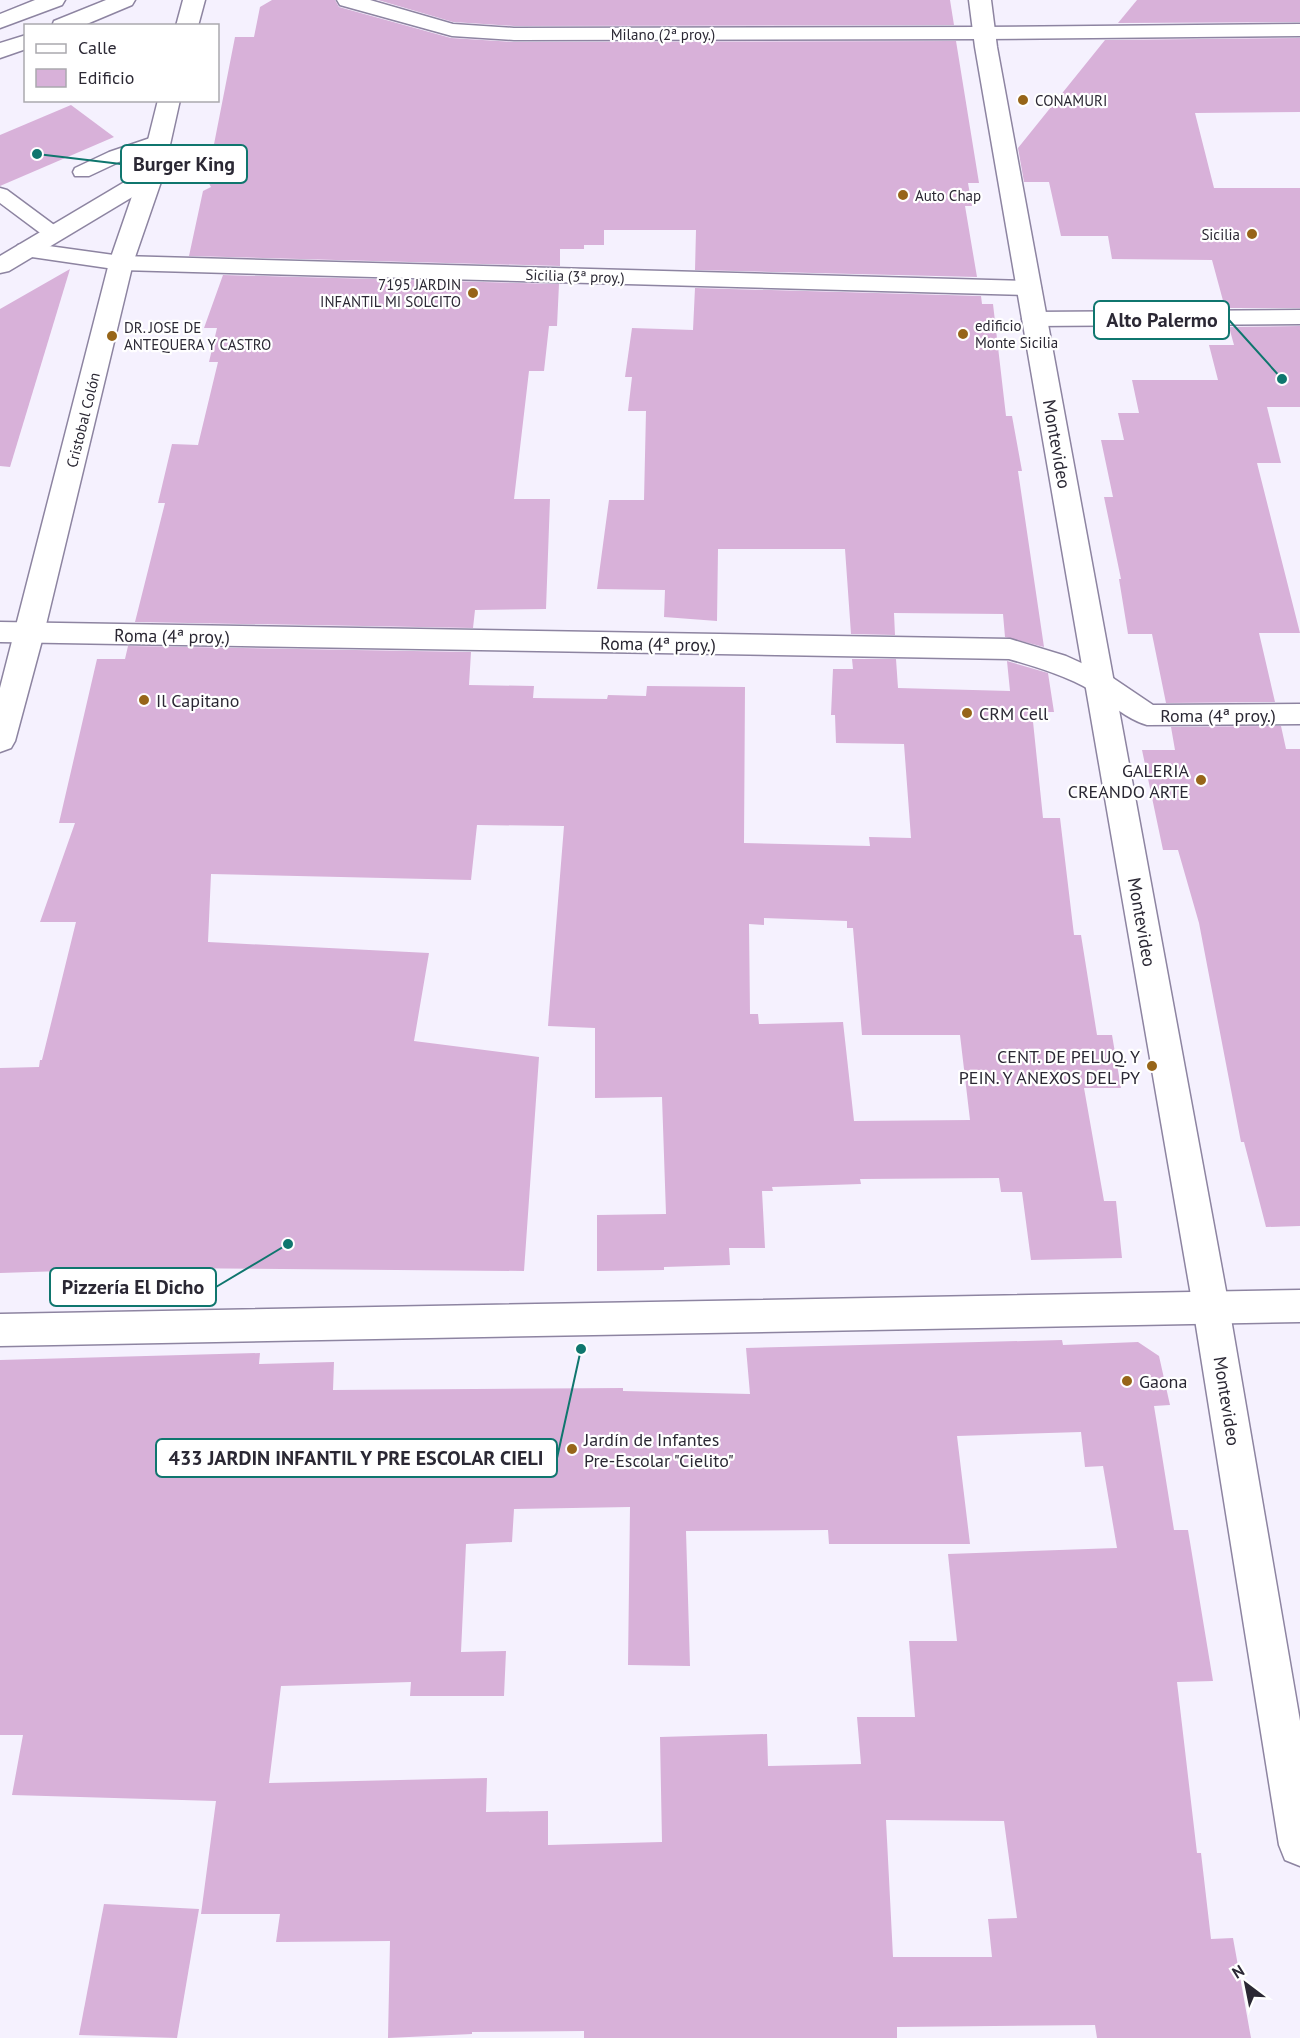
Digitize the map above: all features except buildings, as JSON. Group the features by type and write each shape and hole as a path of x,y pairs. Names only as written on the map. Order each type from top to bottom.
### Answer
{"main road":[{"path":"0,22 54,0"},
{"path":"67,24 124,0"},
{"path":"188,24 194,0"},
{"name":"Milano (2ª proy.)","path":"348,0 452,30 514,34 1300,30"},
{"name":"Montevideo","path":"980,0 983,33 1211,1307 1300,1845"},
{"path":"0,51 24,42"},
{"name":"Cristobal Colón","path":"0,741 30,633 121,263 155,159 169,102"},
{"path":"0,266 54,234 155,159"},
{"name":"Sicilia (3ª proy.)","path":"27,250 121,263 1029,288"},
{"path":"1034,319 1300,317"},
{"name":"Roma (4ª proy.)","path":"0,632 1010,649 1056,663 1100,683 1147,715 1300,714"},
{"path":"0,1330 1300,1306"}],"lane":[{"path":"87,175 155,159"},
{"path":"0,194 54,234"}],"place":[{"name":"CONAMURI","path":"1023,100"},
{"name":"Burger King","path":"37,154"},
{"name":"Auto Chap","path":"903,195"},
{"name":"Sicilia","path":"1252,234"},
{"name":"7195 JARDIN INFANTIL MI SOLCITO","path":"473,293"},
{"name":"edificio Monte Sicilia","path":"963,334"},
{"name":"DR. JOSE DE ANTEQUERA Y CASTRO","path":"112,336"},
{"name":"Alto Palermo","path":"1282,379"},
{"name":"Il Capitano","path":"144,700"},
{"name":"CRM Cell","path":"967,713"},
{"name":"GALERIA CREANDO ARTE","path":"1201,780"},
{"name":"CENT. DE PELUQ. Y PEIN. Y ANEXOS DEL PY","path":"1152,1066"},
{"name":"Pizzería El Dicho","path":"288,1244"},
{"name":"433 JARDIN INFANTIL Y PRE ESCOLAR CIELI","path":"581,1349"},
{"name":"Gaona","path":"1127,1381"},
{"name":"Jardín de Infantes Pre-Escolar \"Cielito\"","path":"572,1449"}]}
